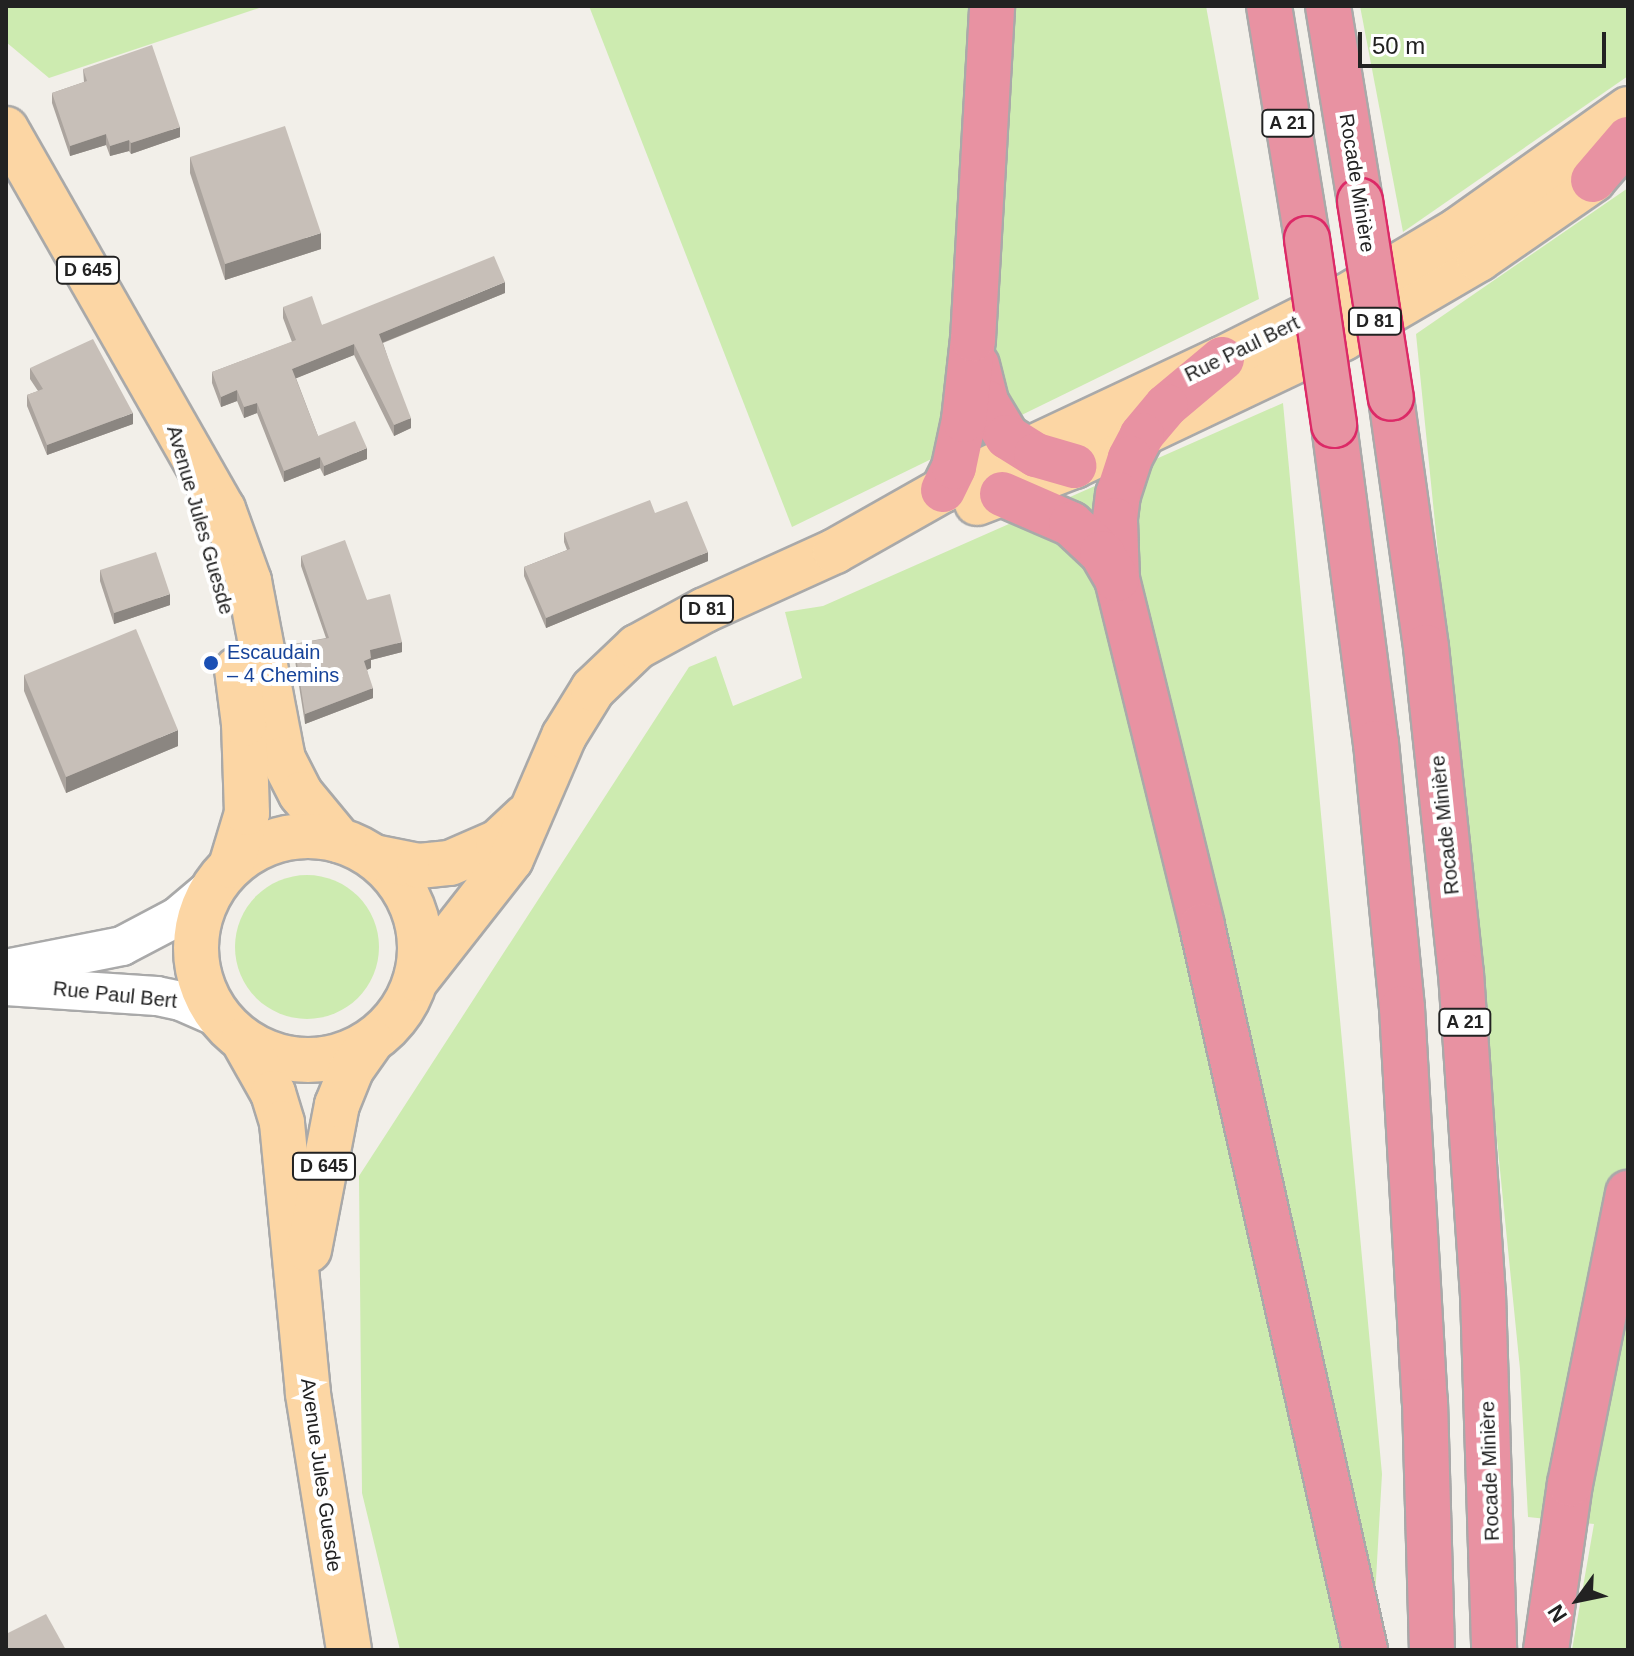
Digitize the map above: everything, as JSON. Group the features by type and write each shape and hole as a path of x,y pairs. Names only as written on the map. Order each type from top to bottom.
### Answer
{"highway":[{"path":"943,490 954,467 964,420 973,339 992,6"},
{"name":"A 21","path":"1269,6 1307,239 1376,743 1402,1008 1424,1374 1432,1650"},
{"name":"Rocade Minière","path":"1328,6 1391,398 1424,632 1461,973 1483,1294 1494,1650"},
{"path":"1593,180 1628,139"},
{"path":"973,339 986,402 1007,437 1026,450 1074,466"},
{"path":"1222,359 1166,406 1142,435 1118,494 1114,543 1117,579 1202,926 1365,1650"},
{"path":"1002,494 1071,524 1102,553 1117,579"},
{"path":"1546,1650 1570,1484 1628,1193"}],"main road":[{"name":"Rue Paul Bert","path":"417,979 511,859 528,814 576,716 593,689 623,658 682,621 835,551 943,490 1322,309 1429,249 1520,188 1628,109"},
{"name":"Avenue Jules Guesde","path":"6,129 223,509 240,551 262,640 278,743 287,770 317,816 356,848"},
{"name":"Rue Paul Bert","path":"835,551 894,534 1002,494 1142,435 1383,317 1479,259 1593,180"},
{"name":"Avenue Jules Guesde","path":"169,412 224,596 242,702 247,813 223,875"},
{"name":"Rue Paul Bert","path":"356,848 419,866 450,863 498,842 528,814"},
{"path":"314,835 356,848 392,873 412,905 420,942 417,979 399,1014 371,1041 338,1057 301,1060 265,1052 232,1029 202,984 196,959 199,921 223,875 252,850 276,840 314,835"},
{"name":"Avenue Jules Guesde","path":"232,1029 273,1093 282,1123 308,1394 349,1650"},
{"name":"Avenue Jules Guesde","path":"301,1300 337,1105 351,1070 371,1041"}],"street":[{"name":"Rue Paul Bert","path":"1593,180 1628,155"},
{"name":"Rue Paul Bert","path":"6,969 122,946 177,917 223,875"},
{"name":"Rue Paul Bert","path":"6,986 157,996 181,1001 232,1029"}],"green space":[{"path":"6,6 265,6 49,78 6,42"},
{"path":"589,6 1206,6 1259,299 792,527"},
{"path":"1360,6 1628,6 1628,76 1403,232"},
{"path":"1628,188 1628,1650 1572,1650 1594,1524 1528,1517 1520,1369 1416,334"},
{"path":"1283,403 1382,1474 1372,1650 400,1650 362,1493 359,1176 689,667 716,656 733,706 802,678 785,612 823,606"},
{"path":"307,875 335,880 358,896 374,919 379,947 374,975 358,998 335,1014 307,1019 279,1014 256,998 240,975 235,947 240,919 256,896 279,880"}],"building":[{"path":"152,45 180,127 131,143 129,140 110,146 106,134 70,146 52,93 87,81 83,69"},
{"path":"285,126 321,233 225,264 190,157"},
{"path":"494,256 505,282 379,334 411,418 394,425 354,344 292,369 318,436 355,421 367,448 324,466 320,457 284,471 257,403 244,407 237,390 221,397 212,372 296,340 283,307 312,296 322,325"},
{"path":"93,339 133,413 47,445 27,395 43,389 30,368"},
{"path":"650,500 655,513 687,501 708,552 546,618 524,567 570,549 564,533"},
{"path":"345,540 367,600 390,594 402,642 370,650 371,658 364,661 373,688 305,714 294,644 329,638 301,556"},
{"path":"156,552 170,594 114,613 100,570"},
{"path":"136,629 178,730 66,777 24,675"},
{"path":"46,1614 66,1650 6,1650 6,1634"}],"place":[{"name":"Escaudain – 4 Chemins","path":"211,663"}]}
